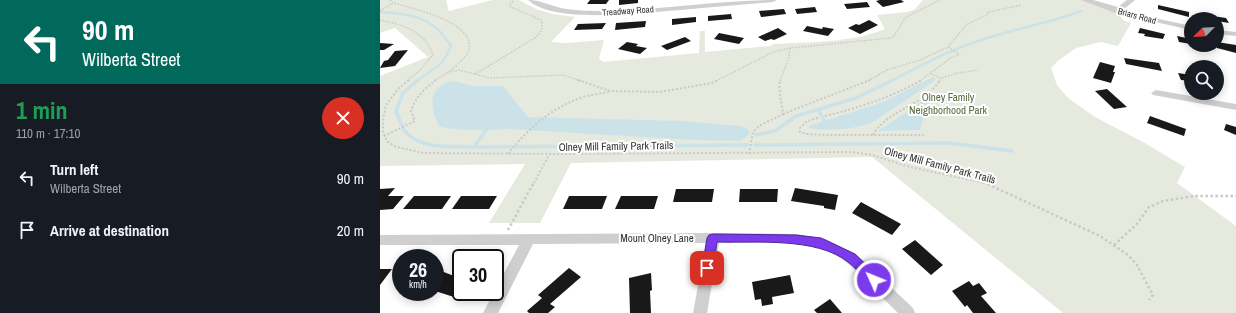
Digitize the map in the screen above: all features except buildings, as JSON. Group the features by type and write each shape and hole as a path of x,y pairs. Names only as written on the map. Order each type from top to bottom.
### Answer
{"street":[{"name":"Treadway Road","path":"532,0 556,9 588,13 610,13 772,0"},
{"name":"Briars Road","path":"1085,0 1118,11 1184,27"},
{"path":"1118,11 1130,0"},
{"path":"1224,33 1236,34"},
{"path":"1156,93 1236,107"},
{"path":"700,313 713,238"},
{"path":"490,313 529,239"},
{"name":"Mount Olney Lane","path":"380,240 796,239 821,243 851,258 908,313"}],"path":[{"path":"380,20 399,23 421,34 432,47 433,55 422,70 405,82 394,93 385,108 382,122 384,136 415,121 412,111 413,105 426,88 449,72 464,58 469,49 468,40 461,29 430,13 393,3 390,0"},
{"path":"475,74 535,38 542,31 543,25 541,20 511,7 510,4 514,0"},
{"path":"508,154 516,142 524,135 571,101 610,91 659,92 712,83 773,52 790,48 891,38 906,18 940,0"},
{"path":"381,10 393,3"},
{"path":"749,154 753,132 759,126 783,114 865,83 888,70 920,60 948,47 966,25 988,14 988,12 1022,6"},
{"path":"825,116 882,99 924,79 952,56 960,54 948,47"},
{"path":"783,114 780,81 789,57 790,48"},
{"path":"449,72 459,70 490,78 563,75 610,91"},
{"path":"930,74 941,78 958,73 978,70"},
{"path":"873,135 874,129 883,122 938,86 941,78"},
{"path":"818,118 802,125 800,132 806,134 826,135 924,135"},
{"name":"Olney Mill Family Park Trails","path":"384,136 387,141 395,147 418,152 549,155 852,152 872,155 910,166 982,182 1028,202 1114,244 1128,255 1149,284 1152,295 1149,300"},
{"path":"502,240 549,155"},
{"path":"1114,244 1136,225 1149,207 1163,201 1195,196 1236,196"}],"green space":[{"name":"Olney Family Neighborhood Park","path":"380,0 446,0 449,11 493,0 519,0 536,9 553,14 575,17 551,42 566,43 604,40 599,59 603,62 699,53 700,31 705,31 705,52 770,46 774,44 830,41 858,37 885,29 877,15 914,10 923,0 1085,0 1118,11 1123,20 1131,23 1118,46 1101,42 1076,48 1059,60 1051,68 1057,85 1068,98 1095,117 1143,142 1185,167 1177,183 1236,226 1236,313 1063,313 872,157 571,163 540,223 489,223 525,164 380,166 380,76 428,57 395,28 380,33"}],"water":[{"path":"933,77 936,79 934,81 873,122 841,129 823,130 809,128 809,126 883,102"},
{"path":"454,81 473,86 503,86 528,117 682,121 740,126 747,128 750,134 740,141 694,140 506,129 465,130 440,127 436,120 432,106 433,99 439,87 445,83"},
{"path":"921,102 928,103 920,130 878,131"}],"waterway":[{"path":"892,80 956,49 991,37 1081,11"},
{"path":"380,12 401,14 422,19 436,28 451,45 448,53 441,63 417,81"},
{"path":"418,80 403,93 396,111 405,131 411,137 427,144 447,147 474,147"},
{"path":"818,109 856,98 892,80"},
{"path":"756,135 775,131 796,116 818,109"},
{"path":"818,109 824,121"},
{"path":"474,147 487,129"},
{"path":"755,145 950,143 1012,151"},
{"path":"474,147 747,145"}],"route":[{"path":"707,268 713,238 796,239 821,243 851,258 874,280"}]}
